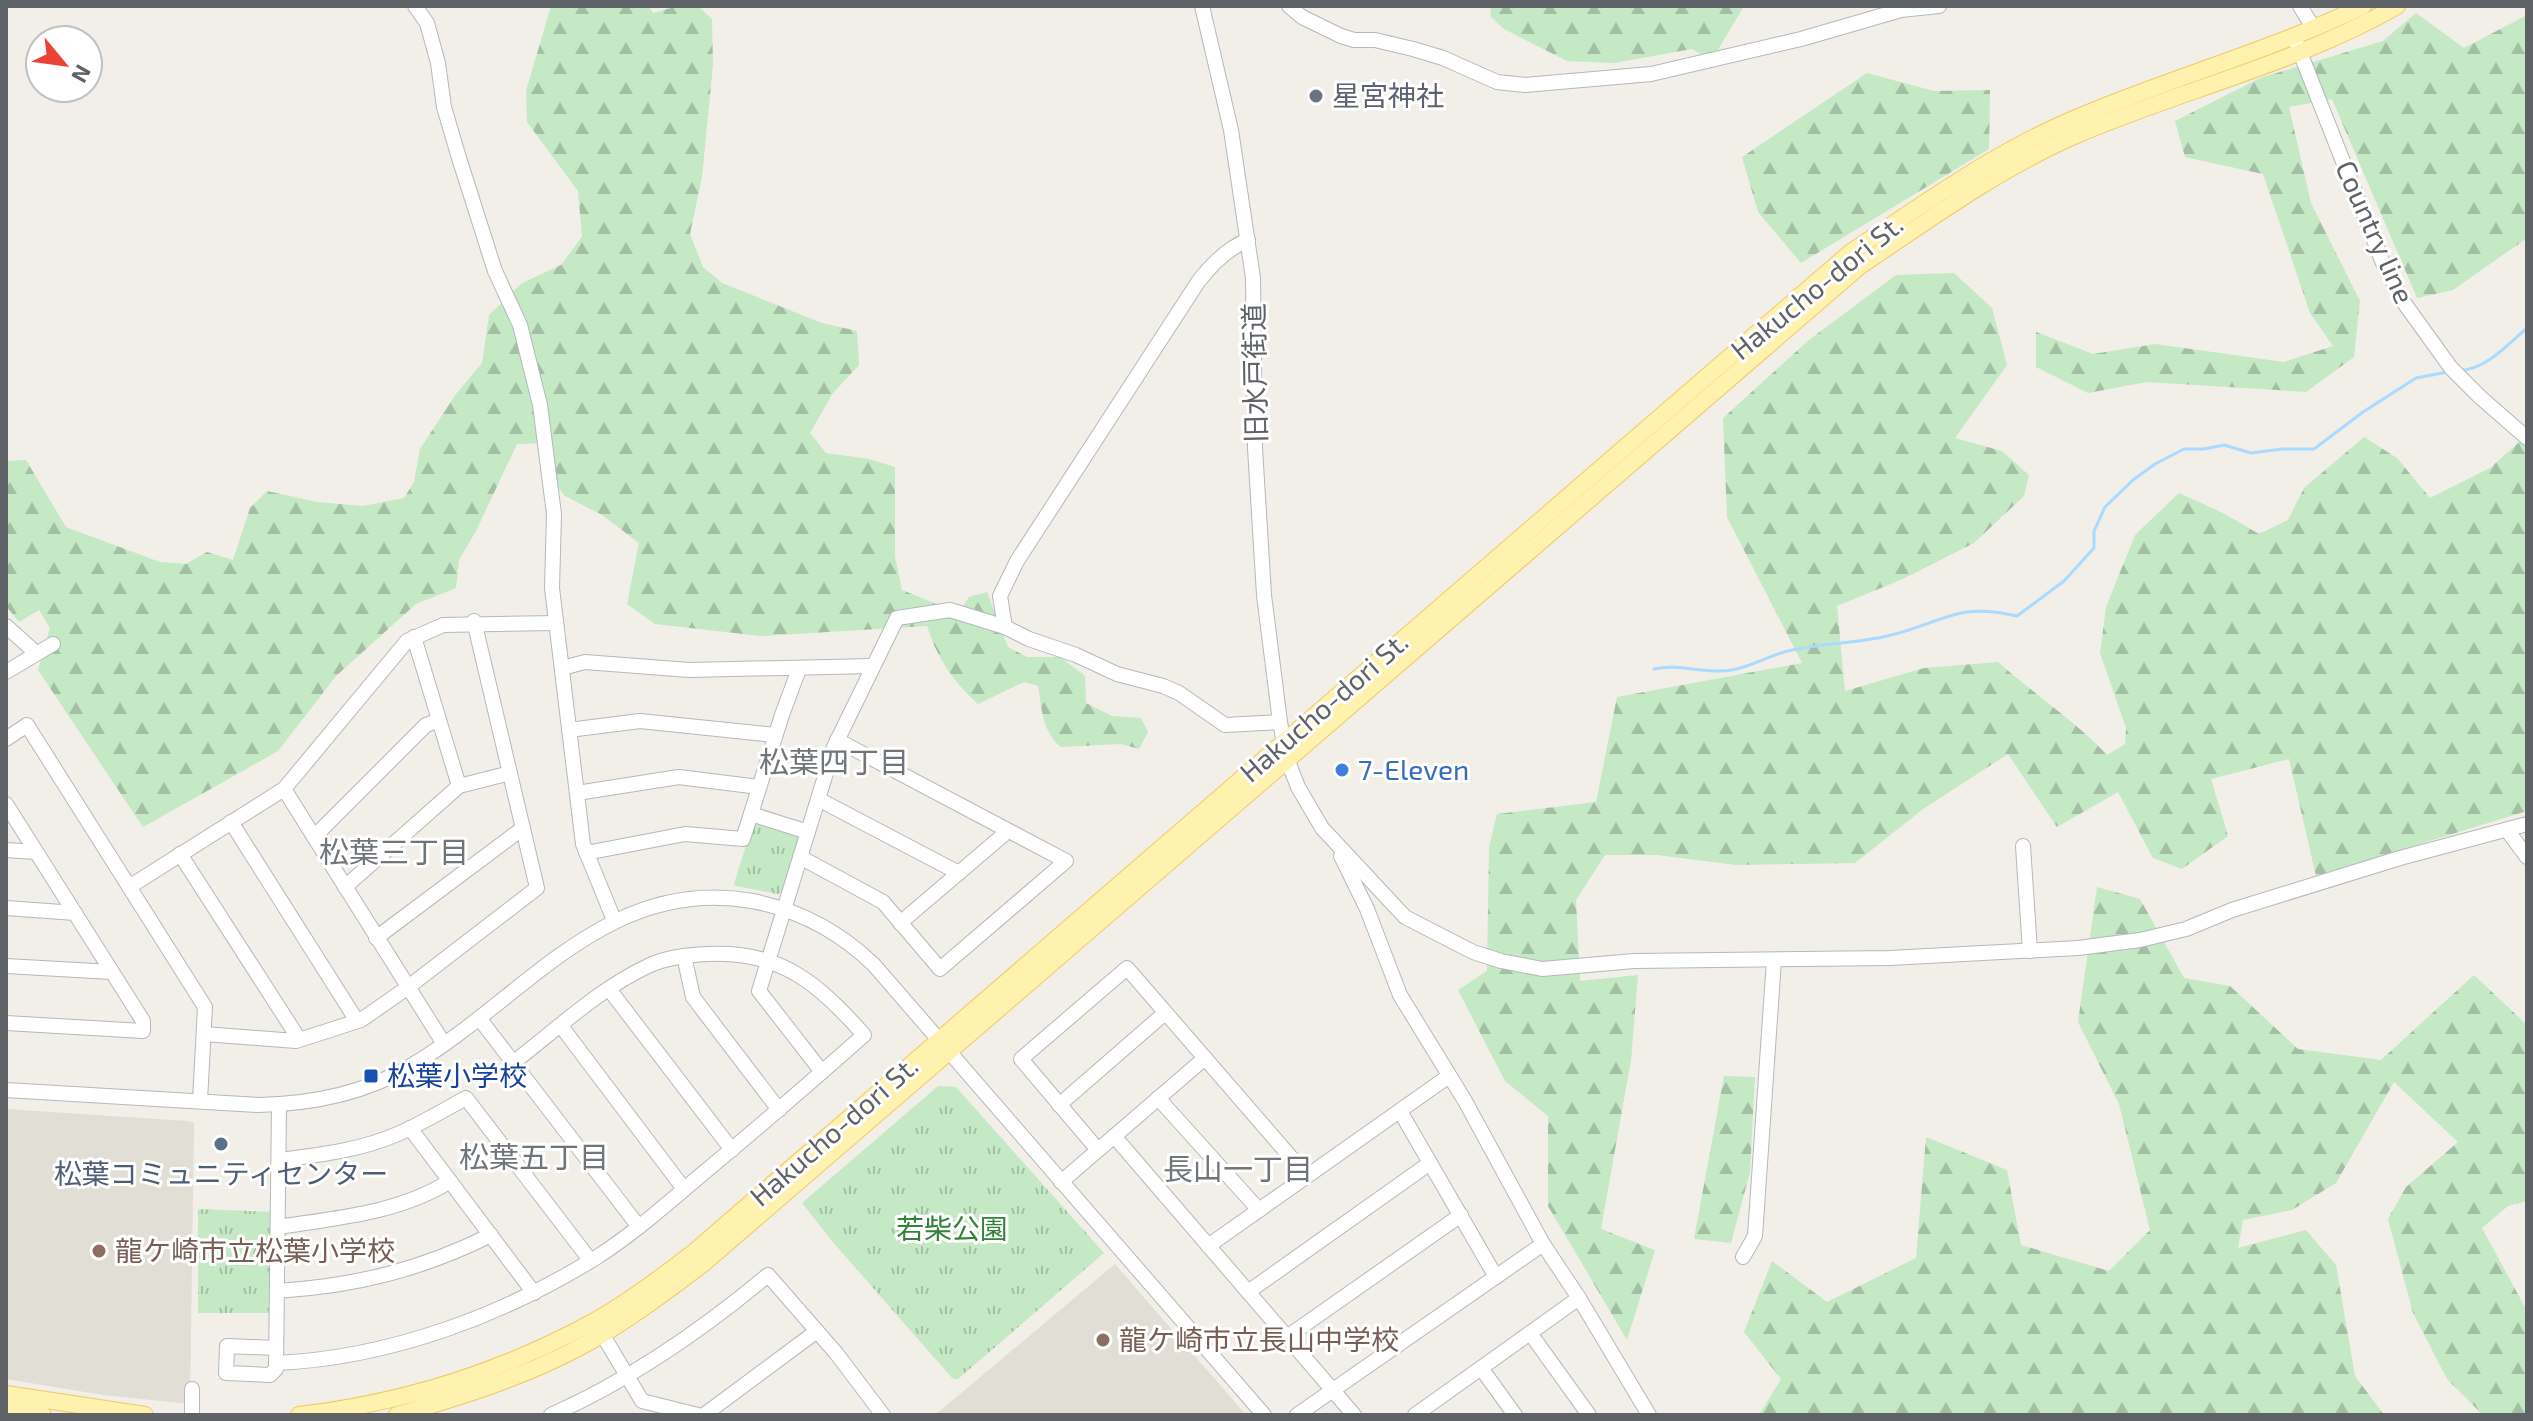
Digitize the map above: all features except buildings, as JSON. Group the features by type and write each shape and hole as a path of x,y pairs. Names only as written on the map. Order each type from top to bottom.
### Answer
{"main road":[{"name":"Hakucho-dori St.","path":"2297,44 2314,29 2363,6"},
{"name":"Hakucho-dori St.","path":"397,1415 488,1388 664,1294 704,1263 944,1046 1286,751 1860,266 1985,181 2074,136 2297,44 2333,38 2397,6"},
{"name":"Hakucho-dori St.","path":"299,1415 391,1400 439,1387 599,1328"},
{"path":"6,1394 108,1412 145,1415"},
{"path":"6,1409 43,1415"}],"street":[{"path":"415,6 427,23 455,145 495,271 520,325 535,382 545,432 554,514 552,588 577,793 586,853 614,920"},
{"name":"旧水戸街道","path":"1202,6 1231,130 1253,278 1255,448 1264,595 1280,722 1298,787 1335,845"},
{"path":"1289,6 1302,17 1341,36 1413,49 1443,58 1497,82 1525,85 1651,74 1801,39 1901,10 1939,6"},
{"path":"2300,6 2314,29"},
{"name":"Country line","path":"2297,44 2392,282 2440,355 2480,397 2527,438"},
{"path":"1005,627 1000,596 1017,561 1207,269 1248,240"},
{"path":"822,1072 759,991 837,740 897,618 950,610 1005,627 1117,674 1163,686 1179,693 1225,725 1280,722"},
{"path":"204,1034 299,1039 357,1021 407,988 537,888 474,623"},
{"path":"129,887 284,789 402,647 414,637 443,625 556,623"},
{"path":"6,626 36,653"},
{"path":"414,637 459,786"},
{"path":"6,672 53,644"},
{"path":"562,668 585,662 689,670 873,666"},
{"path":"586,853 685,834 743,839 799,669"},
{"path":"314,837 426,725 439,720"},
{"path":"569,730 640,721 775,735"},
{"path":"6,739 27,725 205,1007 200,1101"},
{"path":"800,857 883,902 940,969 1066,861 837,740"},
{"path":"345,887 459,786 510,773"},
{"path":"577,793 679,777 759,787"},
{"path":"284,789 444,1044"},
{"path":"818,799 959,873"},
{"path":"6,804 143,1021 143,1031 6,1023"},
{"path":"751,814 808,832"},
{"path":"231,822 357,1021"},
{"path":"1335,845 1405,917 1445,939 1501,961 1542,969 1634,961 1774,960 2030,951 2157,937 2232,910 2400,858 2527,824"},
{"path":"376,938 523,828"},
{"path":"2507,830 2527,857"},
{"path":"900,923 1008,831"},
{"path":"1335,845 1367,909 1400,995 1543,1244 1649,1415"},
{"path":"2023,846 2030,951"},
{"path":"6,850 36,852"},
{"path":"180,854 299,1039"},
{"path":"6,1090 279,1104 333,1097 408,1068 614,920 649,906 700,897 744,900 784,909 829,929 861,953 1264,1415"},
{"path":"6,908 75,913"},
{"path":"279,1104 276,1355 348,1354 452,1326 534,1293 590,1260 639,1227 864,1035 816,985 768,960 717,953 684,956 651,964 609,989 514,1062"},
{"path":"684,956 693,997 779,1110"},
{"path":"1743,1257 1755,1236 1774,960"},
{"path":"6,966 112,972"},
{"path":"1098,1150 1021,1059 1127,968 1307,1176"},
{"path":"609,989 732,1150"},
{"path":"1059,1105 1165,1013"},
{"path":"479,1018 639,1227"},
{"path":"561,1026 684,1189"},
{"path":"1061,1182 1205,1058"},
{"path":"1208,1246 1449,1076"},
{"path":"279,1160 341,1151 373,1142 410,1128 466,1098 590,1260"},
{"path":"1158,1098 1259,1210"},
{"path":"1400,1111 1496,1277"},
{"path":"410,1128 534,1293"},
{"path":"1114,1136 1354,1415"},
{"path":"1248,1292 1430,1163"},
{"path":"278,1227 375,1211 426,1194 450,1181"},
{"path":"1287,1337 1461,1215"},
{"path":"277,1291 317,1289 381,1278 417,1268 491,1235"},
{"path":"1297,1415 1543,1244"},
{"path":"551,1415 626,1376 707,1325 768,1275 883,1415"},
{"path":"1415,1415 1436,1409 1481,1368 1579,1298"},
{"path":"599,1328 642,1401 701,1415 817,1331"},
{"path":"1530,1333 1589,1415"},
{"path":"1481,1368 1515,1415"},
{"path":"192,1389 192,1415"}],"shaded area":[{"name":"龍ケ崎市立松葉小学校","path":"6,1109 194,1123 190,1404 103,1395 6,1379"},
{"name":"龍ケ崎市立長山中学校","path":"1115,1264 1246,1415 935,1415"}],"green space":[{"path":"551,6 649,6 653,13 678,6 698,6 712,19 713,65 702,177 690,234 703,267 722,283 822,323 857,331 859,365 833,393 810,433 826,453 869,459 895,467 895,557 902,590 959,613 969,597 987,592 1008,647 1027,657 1060,657 1085,676 1086,703 1112,716 1141,718 1148,732 1139,749 1121,744 1061,747 1046,727 1038,686 1024,682 978,704 947,668 927,626 761,636 655,624 627,604 639,543 602,515 565,496 557,486 552,443 517,444 459,560 456,588 416,604 336,676 278,751 143,827 38,670 50,628 39,610 19,622 6,606 6,461 26,460 66,527 160,562 186,564 207,552 233,560 250,508 267,491 317,502 363,506 404,498 414,482 420,449 456,394 482,363 489,315 522,283 561,265 582,237 578,191 527,122 526,91"},
{"path":"1490,6 1744,6 1712,60 1692,49 1614,63 1567,61 1504,29 1491,17"},
{"path":"2416,13 2464,48 2527,15 2527,238 2453,290 2417,298 2332,99 2289,107 2311,203 2360,301 2354,357 2306,392 2147,382 2088,393 2036,367 2036,332 2093,354 2155,344 2284,362 2333,346 2310,313 2263,174 2185,157 2175,121 2260,78 2383,41"},
{"path":"1867,73 1934,91 1990,90 1989,149 1801,263 1758,212 1742,157"},
{"path":"1954,273 1992,308 2007,365 1955,438 2002,451 2029,475 2024,496 1974,543 1903,579 1837,606 1845,691 1924,668 1998,662 2107,755 2125,744 2126,728 2100,653 2106,607 2135,535 2179,493 2259,534 2288,520 2304,488 2364,437 2397,458 2430,498 2490,468 2527,435 2527,811 2316,876 2289,759 2211,779 2228,836 2182,869 2153,858 2118,792 2057,827 2008,754 1923,809 1855,863 1736,865 1657,855 1605,855 1576,900 1580,981 1638,975 1631,1060 1601,1229 1655,1250 1627,1340 1548,1206 1548,1116 1505,1081 1458,990 1487,971 1489,847 1497,814 1596,802 1617,697 1802,663 1727,517 1723,418 1809,340 1896,275"},
{"path":"758,820 797,833 800,839 784,891 778,894 734,884 753,823"},
{"path":"2097,887 2140,899 2184,978 2230,986 2298,1049 2381,1060 2474,975 2527,1025 2527,1201 2508,1206 2482,1228 2527,1311 2527,1415 2483,1415 2447,1379 2413,1313 2388,1219 2406,1187 2458,1142 2394,1082 2336,1183 2292,1210 2243,1220 2238,1248 2306,1230 2336,1265 2355,1376 2384,1415 1759,1415 1781,1379 1744,1332 1772,1261 1827,1302 1916,1258 1926,1137 2007,1170 2021,1245 2109,1271 2150,1230 2119,1104 2078,1022"},
{"path":"1724,1076 1755,1077 1750,1172 1731,1243 1694,1239"},
{"name":"若柴公園","path":"938,1086 956,1087 1104,1253 958,1379 953,1379 802,1203"},
{"path":"198,1209 275,1212 272,1313 198,1313"}],"waterway":[{"path":"2459,371 2488,361 2527,328"},
{"path":"1654,669 1732,670 1784,652 1887,636 1963,613 1978,611 2017,616 2064,581 2094,548 2094,531 2105,507 2155,464 2184,449 2224,445 2251,453 2314,449 2416,378 2448,372"}],"place":[{"name":"星宮神社","path":"1316,96"},
{"name":"7-Eleven","path":"1342,770"},
{"name":"松葉小学校","path":"371,1076"},
{"name":"松葉コミュニティセンター","path":"221,1144"},
{"name":"龍ケ崎市立松葉小学校","path":"99,1251"},
{"name":"龍ケ崎市立長山中学校","path":"1103,1340"}],"district":[{"name":"松葉四丁目","path":"834,763"},
{"name":"松葉三丁目","path":"394,853"},
{"name":"松葉五丁目","path":"534,1158"},
{"name":"長山一丁目","path":"1238,1170"}]}
